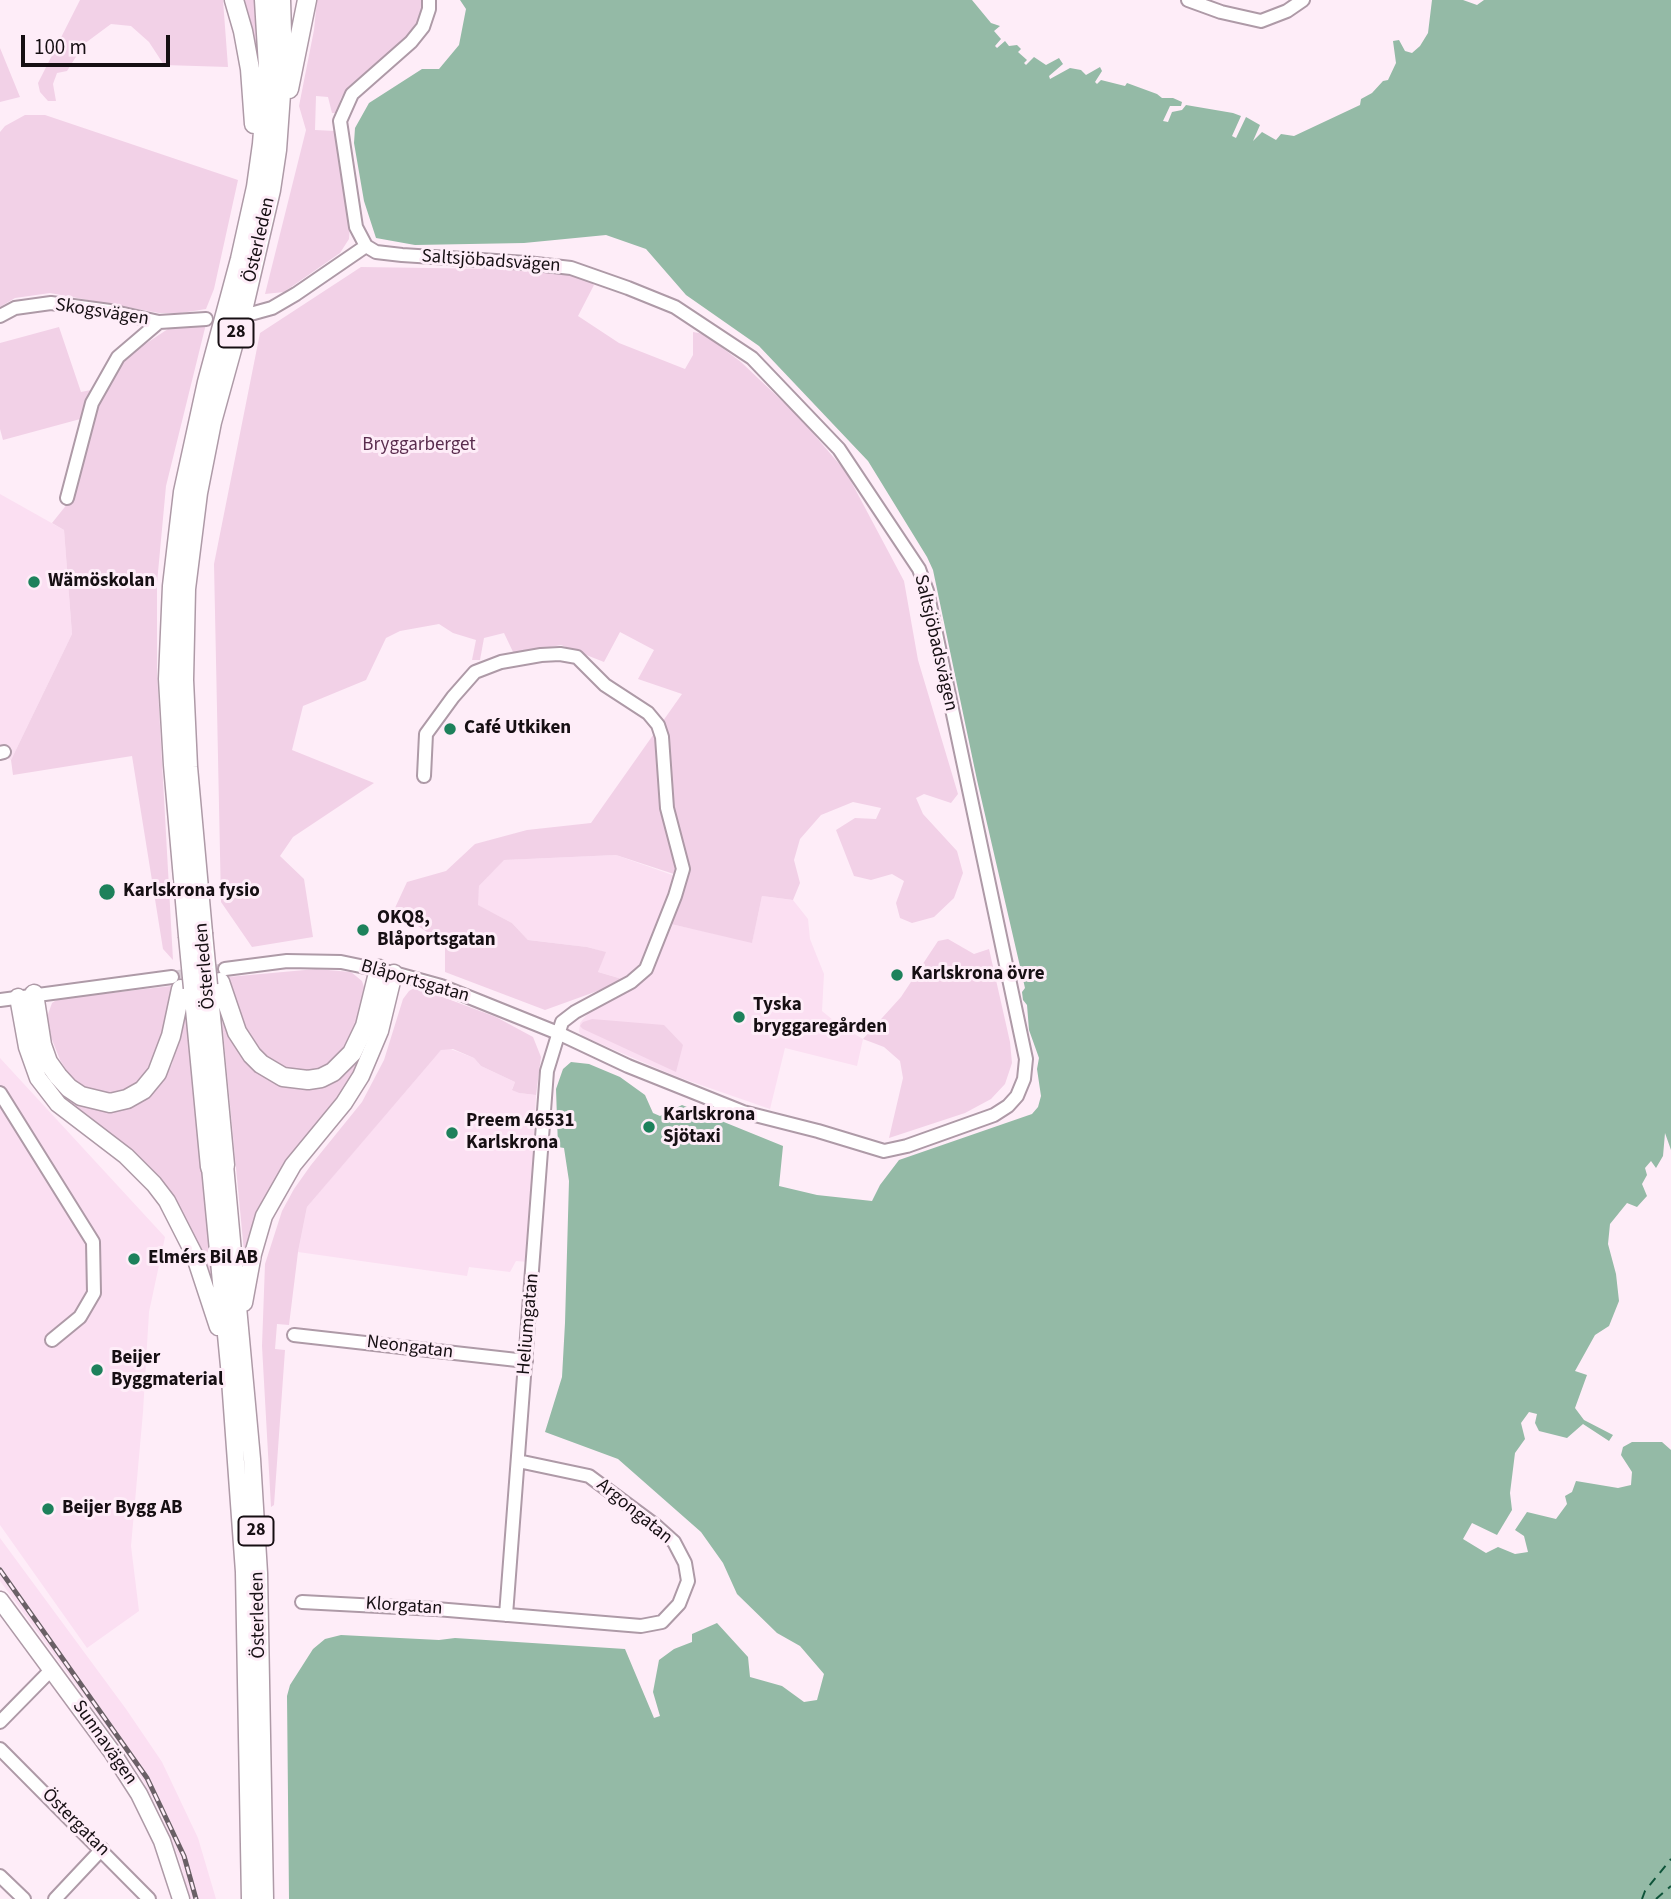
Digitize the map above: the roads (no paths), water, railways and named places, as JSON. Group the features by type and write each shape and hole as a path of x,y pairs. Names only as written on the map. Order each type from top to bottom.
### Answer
{"highway":[{"path":"234,0 250,69 256,187"},
{"name":"Österleden","path":"217,1166 197,937 173,765 168,679 175,553 183,492 198,419 256,187 268,67 264,0"},
{"name":"Österleden","path":"197,937 201,912 184,680 186,589 198,493 215,410 271,190 283,66 281,0"},
{"path":"279,123 294,69 307,0"},
{"path":"26,995 48,1062 69,1088 81,1096 110,1103 127,1099 144,1090 157,1073 171,1035 200,982 197,937"},
{"path":"200,982 261,1064 283,1077 308,1080 333,1072 352,1053 386,971"}],"main road":[{"path":"240,1323 253,1254 264,1216 293,1165 344,1103 368,1064 380,1031 386,971"},
{"path":"26,995 32,1064 46,1090 71,1115 140,1170 154,1184 176,1215 208,1290 229,1366"},
{"name":"Österleden","path":"217,1166 240,1323 252,1459 258,1573 265,1899"},
{"name":"Österleden","path":"217,1166 244,1572 250,1899"},
{"name":"Sunnavägen","path":"0,1600 112,1752 139,1794 162,1841 181,1899"}],"street":[{"path":"254,313 272,308 296,294 366,246 356,227 340,121 352,94 411,42 423,27 429,0"},
{"path":"1188,0 1221,12 1261,21 1287,11 1303,0"},
{"name":"Saltsjöbadsvägen","path":"366,246 376,253 402,256 527,262 570,268 675,307 752,358 839,449 919,569 927,591 1026,1059 1024,1079 1017,1096 1008,1106 994,1115 907,1146 884,1151 743,1112 628,1066 558,1033"},
{"name":"Skogsvägen","path":"0,316 15,308 51,303 99,309 159,322 205,319"},
{"path":"67,498 92,403 118,357 159,322"},
{"path":"424,776 426,734 453,696 475,672 501,662 560,654 577,657 606,685 648,713 658,725 662,737 667,808 683,869 676,896 646,969 631,982 570,1015 562,1021 558,1033"},
{"name":"Blåportsgatan","path":"0,1000 26,995 200,982 287,961 341,962 441,986 558,1033"},
{"name":"Heliumgatan","path":"506,1615 547,1071 558,1033"},
{"path":"0,1093 93,1242 94,1293 80,1317 52,1340"},
{"name":"Neongatan","path":"294,1335 526,1361"},
{"name":"Argongatan","path":"506,1615 641,1626 662,1622 679,1604 688,1581 685,1563 674,1542 589,1476 518,1461"},
{"name":"Klorgatan","path":"302,1602 506,1615"},
{"path":"0,1723 52,1669"},
{"name":"Östergatan","path":"0,1749 102,1849 145,1898"},
{"path":"55,1899 102,1849"},
{"path":"0,1876 24,1899"}],"tunnel":[{"path":"172,977 225,969"}],"railway":[{"path":"0,1570 147,1778 184,1856 196,1899"}],"place":[{"name":"Wämöskolan","path":"34,582"},
{"name":"Café Utkiken","path":"450,729"},
{"name":"Karlskrona fysio","path":"107,892"},
{"name":"OKQ8, Blåportsgatan","path":"363,930"},
{"name":"Karlskrona övre","path":"897,975"},
{"name":"Tyska bryggaregården","path":"739,1017"},
{"name":"Karlskrona Sjötaxi","path":"649,1127"},
{"name":"Preem 46531 Karlskrona","path":"452,1133"},
{"name":"Elmérs Bil AB","path":"134,1259"},
{"name":"Beijer Byggmaterial","path":"97,1370"},
{"name":"Beijer Bygg AB","path":"48,1509"}],"park label":[{"name":"Bryggarberget","path":"419,446"}]}
